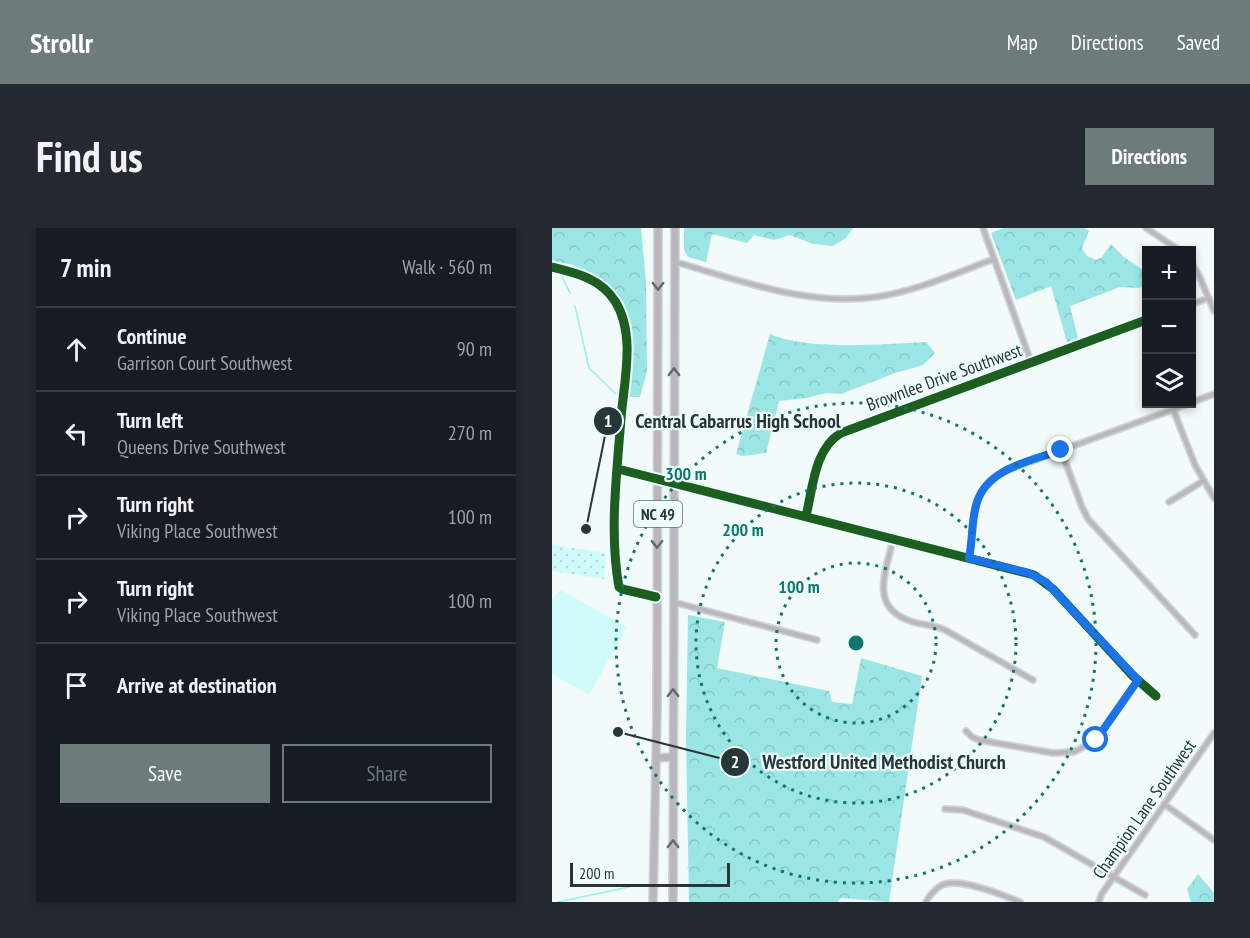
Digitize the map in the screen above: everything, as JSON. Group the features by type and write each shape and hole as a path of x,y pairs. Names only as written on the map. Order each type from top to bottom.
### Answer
{"highway":[{"name":"NC 49","path":"653,902 656,758 658,228"},
{"name":"NC 49","path":"673,902 675,228"},
{"path":"656,758 673,757"}],"street":[{"path":"983,228 1031,363"},
{"path":"1146,228 1173,246"},
{"path":"675,262 805,297 840,300 899,293 994,259"},
{"path":"552,267 581,274 597,282 614,300 624,324 626,363 614,545 620,587 656,597"},
{"path":"1196,271 1214,311"},
{"path":"1196,302 1209,297"},
{"name":"Brownlee Drive Southwest","path":"806,516 821,454 834,437 1142,321"},
{"path":"1196,401 1214,394"},
{"path":"969,558 976,503 987,483 1010,469 1176,408"},
{"path":"1173,409 1203,481 1214,498"},
{"path":"1061,450 1088,519 1195,635"},
{"path":"618,469 1029,573 1046,582 1138,680 1156,696"},
{"path":"1168,502 1203,481"},
{"path":"893,539 882,587 891,610 898,616 945,630 1033,680"},
{"path":"673,602 817,640"},
{"path":"966,731 979,740 1053,753 1074,752 1096,740 1138,680"},
{"name":"Champion Lane Southwest","path":"1099,902 1101,895 1214,733"},
{"path":"1164,804 1214,840"},
{"path":"945,809 963,810 1044,837 1145,895"},
{"path":"926,902 928,897 942,884 961,883 1020,902"}],"shaded area":[{"path":"552,545 607,553 604,579 552,571"},
{"path":"561,590 627,627 589,695 552,674 552,599"}],"green space":[{"path":"552,228 641,228 646,282 647,371 640,397 628,397 632,326 603,281 574,265 552,261"},
{"path":"684,228 853,228 846,238 833,246 813,244 790,235 774,240 754,235 747,243 712,234 706,262 688,257 684,250"},
{"path":"1003,228 1084,228 1089,231 1082,248 1087,256 1096,260 1102,257 1111,244 1124,257 1142,269 1142,287 1120,287 1070,306 1078,338 1067,342 1051,286 1016,300 991,233"},
{"path":"770,334 804,343 824,345 926,342 935,353 923,365 841,394 826,393 779,401 766,453 742,456 736,454"},
{"path":"688,615 725,622 717,668 829,691 832,702 852,704 861,658 922,676 889,902 840,898 838,902 689,902 686,738"},
{"path":"1198,874 1214,893 1214,902 1191,902 1187,889"}],"waterway":[{"path":"561,275 570,293"},
{"path":"575,306 589,368 616,394"},
{"path":"688,868 704,849 718,815"},
{"path":"558,902 638,885"}],"cycle path":[{"path":"552,267 579,274 595,282 609,293 621,314 625,328 627,358 615,502 616,566 619,587 656,597"},
{"path":"806,516 820,459 832,440 841,433 1142,321"},
{"path":"618,469 1034,575 1053,589 1132,675 1156,696"}],"place":[{"name":"Central Cabarrus High School","path":"586,529"},
{"name":"Westford United Methodist Church","path":"618,732"}],"route":[{"path":"1061,450 1010,469 987,483 976,503 969,558 1029,573 1046,582 1138,680 1096,740"}]}
